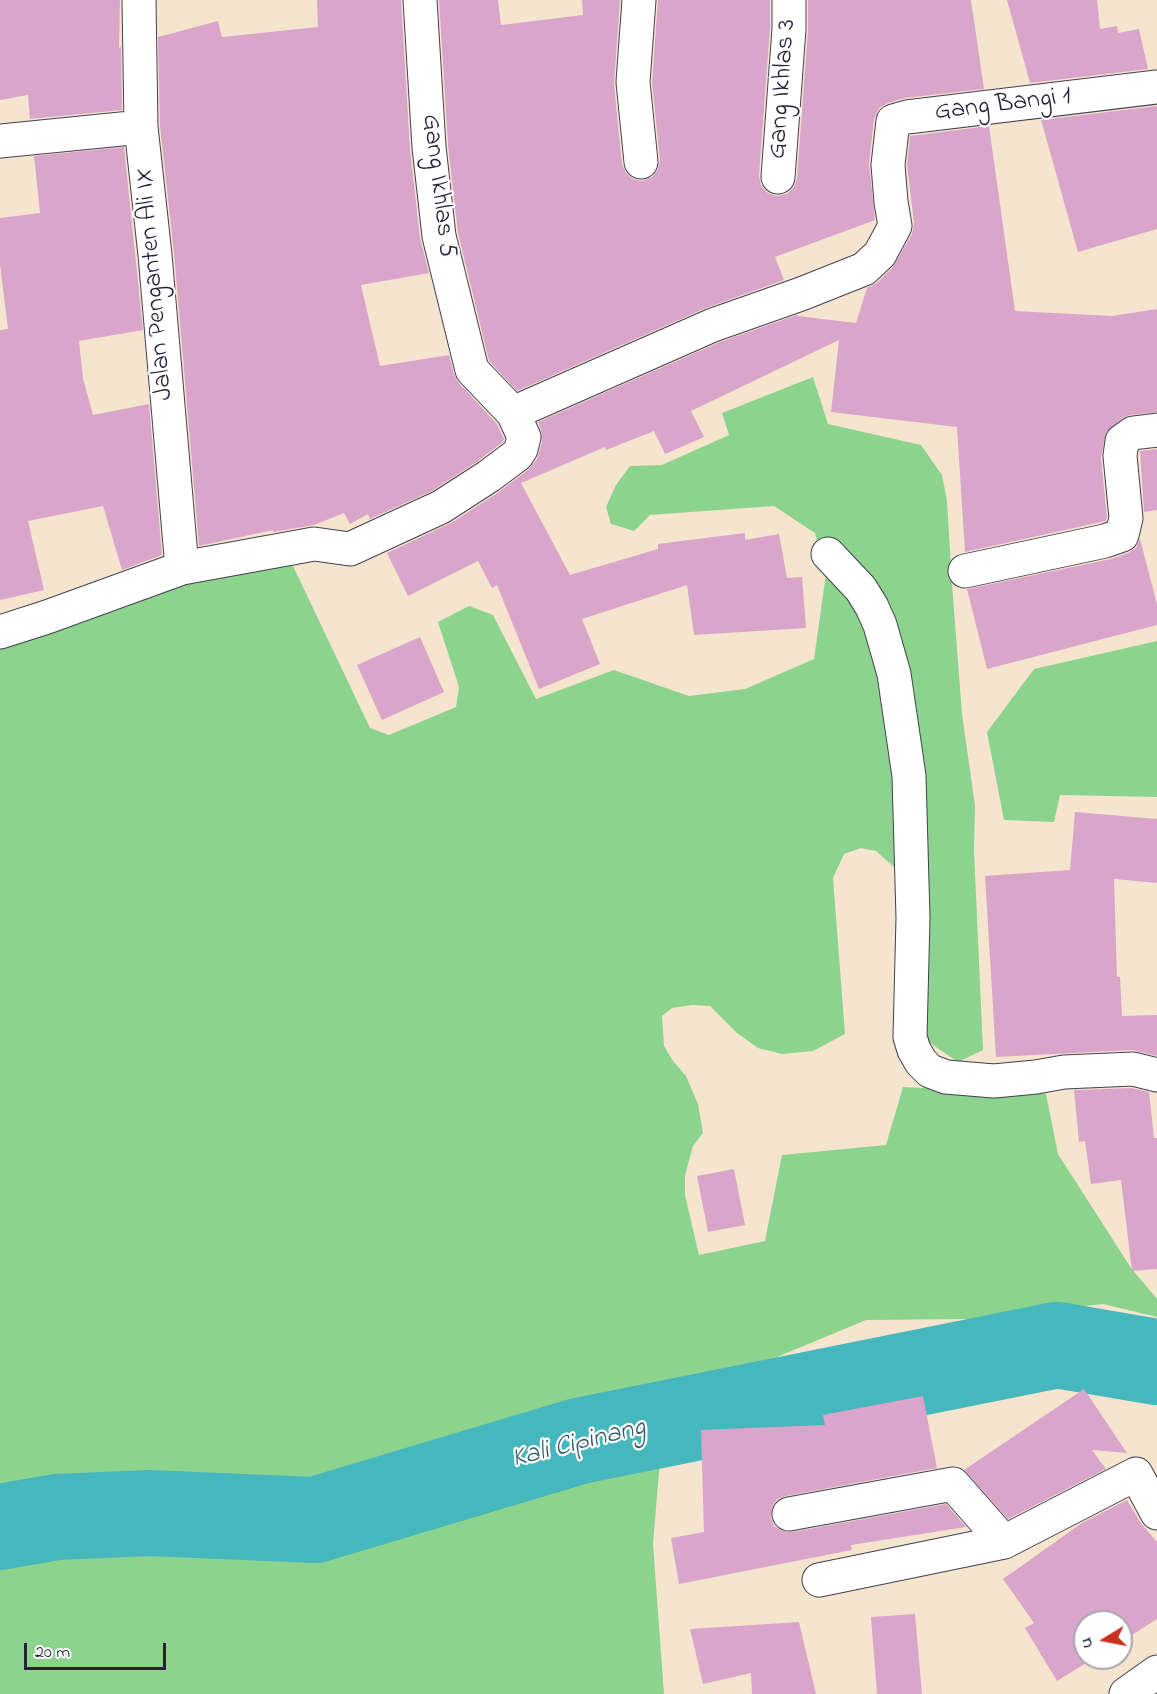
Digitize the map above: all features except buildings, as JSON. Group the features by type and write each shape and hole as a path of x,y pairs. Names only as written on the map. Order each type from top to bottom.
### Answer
{"street":[{"name":"Jalan Penganten Ali IX","path":"139,0 141,127 155,255 182,568"},
{"name":"Gang Ikhlas 5","path":"420,0 429,147 438,225 472,369 513,414"},
{"path":"639,0 633,82 641,162"},
{"name":"Gang Ikhlas 3","path":"778,177 789,0"},
{"name":"Gang Bangi 1","path":"513,414 713,326 864,269 880,254 895,226 888,165 893,121 907,117 1157,87"},
{"path":"0,141 141,127"},
{"path":"0,632 182,568 314,544 350,549 441,507 517,455 524,437 513,414"},
{"path":"965,571 1105,541 1122,535 1126,518 1120,456 1122,441 1133,433 1157,430"},
{"path":"828,554 861,589 872,607 894,674 909,776 913,918 910,1037 921,1062 930,1071 946,1077 994,1081 1064,1072 1133,1069 1157,1075"},
{"path":"819,1580 1004,1542 1136,1474 1157,1513"},
{"path":"789,1514 953,1484 1004,1542"},
{"path":"1126,1694 1157,1672"}],"green space":[{"path":"813,377 828,424 921,445 942,475 947,501 962,714 975,806 974,851 983,1050 958,1062 930,1043 908,1007 901,902 894,867 876,851 861,848 844,854 833,878 845,1034 813,1051 782,1054 758,1048 737,1033 710,1006 692,1005 672,1008 662,1016 664,1046 686,1076 698,1104 703,1133 693,1146 685,1175 685,1195 699,1255 765,1241 782,1155 886,1145 903,1087 1046,1094 1058,1154 1131,1268 1157,1299 1157,1317 1103,1304 969,1319 866,1320 741,1372 663,1424 653,1544 664,1694 0,1694 0,642 235,562 293,566 370,728 389,735 456,707 459,687 438,622 469,606 493,615 536,699 614,670 689,696 745,689 814,659 826,574 815,533 774,506 650,515 634,531 611,524 606,507 616,485 630,466 662,465 729,435 722,413"},
{"path":"1157,641 1157,797 1060,795 1054,822 1004,820 987,732 1034,669"}],"waterway":[{"name":"Kali Cipinang","path":"0,1527 57,1517 149,1513 315,1520 579,1441 1057,1345 1157,1362"}]}
